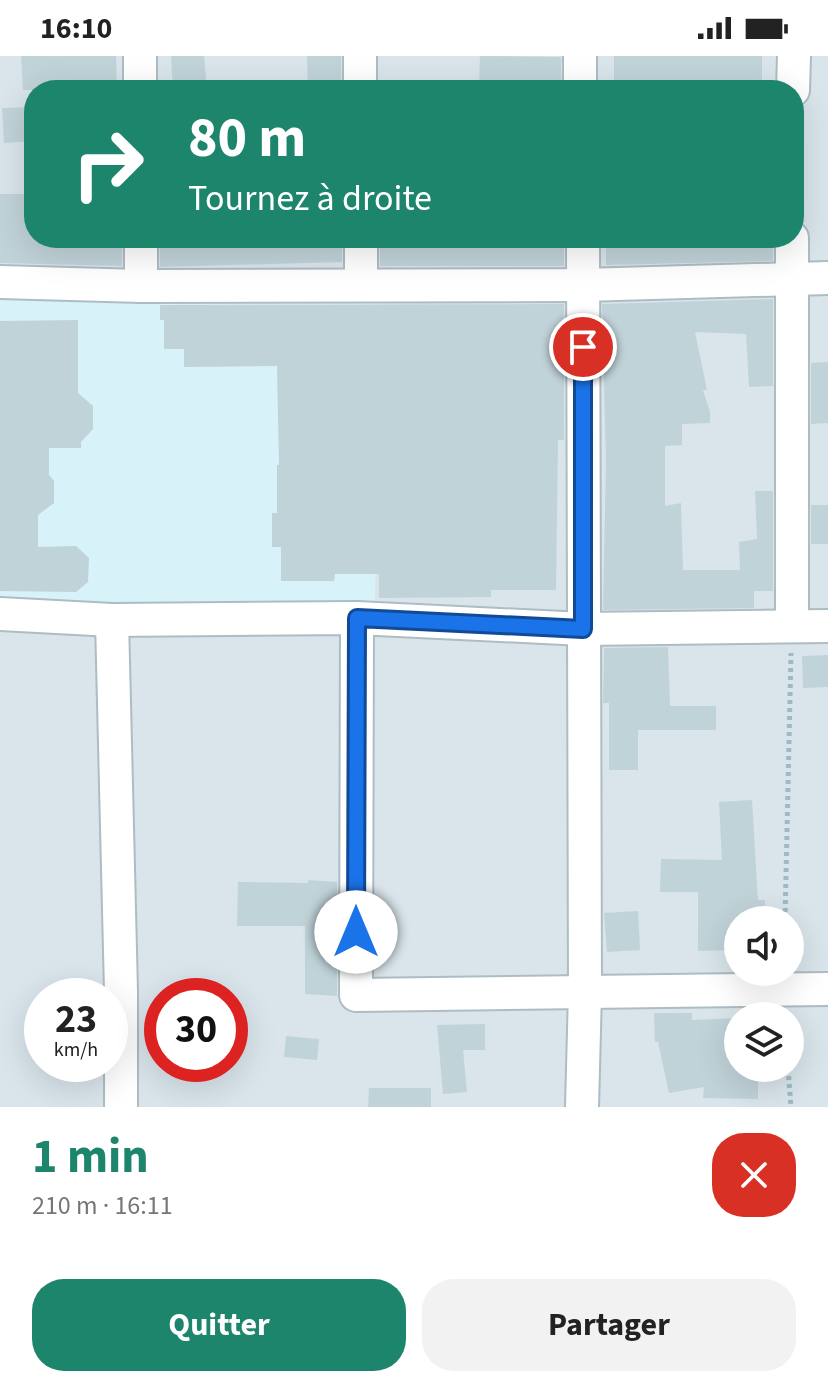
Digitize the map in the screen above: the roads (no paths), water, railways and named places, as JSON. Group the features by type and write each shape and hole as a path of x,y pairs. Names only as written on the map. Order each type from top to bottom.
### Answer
{"street":[{"path":"140,56 140,80"},
{"path":"360,56 360,80"},
{"path":"580,56 580,80"},
{"path":"793,80 794,56"},
{"path":"141,248 141,286"},
{"path":"361,248 361,283"},
{"path":"582,1107 585,992 583,248"},
{"path":"792,248 792,626"},
{"path":"0,282 141,286 361,283 583,285 828,278"},
{"path":"0,614 112,620 357,618 583,629 828,626"},
{"path":"357,618 356,995 828,989"},
{"path":"112,620 121,976 121,1107"}]}
